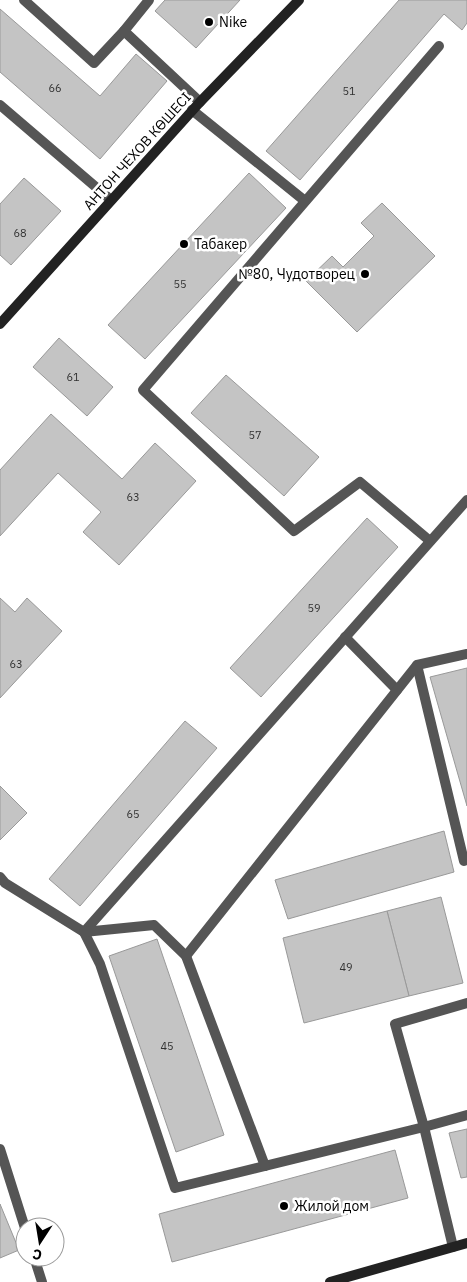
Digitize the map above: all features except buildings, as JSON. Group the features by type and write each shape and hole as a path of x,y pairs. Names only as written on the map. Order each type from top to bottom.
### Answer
{"street":[{"name":"АНТОН ЧЕХОВ КӨШЕСІ","path":"0,324 192,110 299,0"},
{"path":"330,1282 467,1243"}],"lane":[{"path":"24,0 94,63 124,31 149,0"},
{"path":"124,31 200,102"},
{"path":"430,541 360,482 294,531 143,390 438,46"},
{"path":"0,105 112,200"},
{"path":"192,110 305,202"},
{"path":"84,932 466,502"},
{"path":"345,637 397,690"},
{"path":"186,956 417,665 467,654"},
{"path":"417,665 464,861"},
{"path":"0,877 6,883 84,932 100,964 175,1188 467,1115"},
{"path":"84,932 154,925 186,956 265,1166"},
{"path":"453,1247 424,1127 395,1024 467,1003"},
{"path":"0,1150 21,1217"},
{"path":"37,1267 42,1282"}],"place":[{"name":"Nike","path":"209,22"},
{"name":"Табакер","path":"184,244"},
{"name":"№80, Чудотворец","path":"365,274"},
{"name":"Жилой дом","path":"284,1206"}]}
